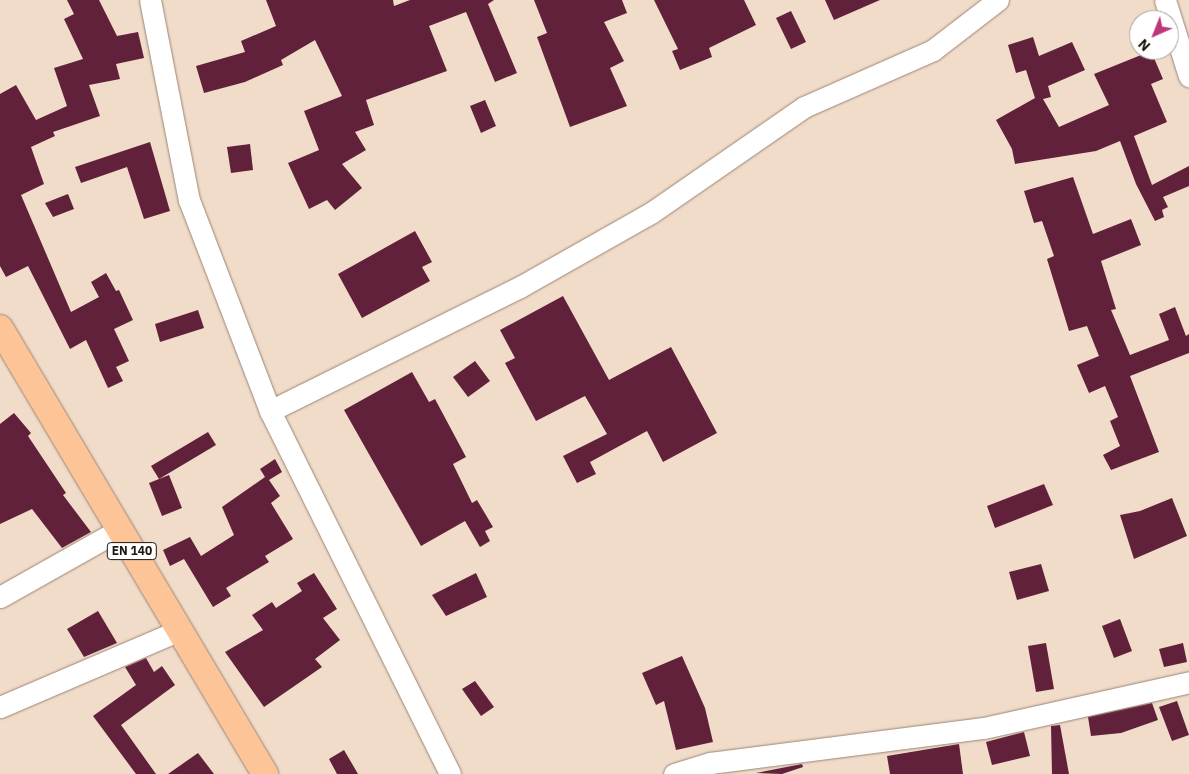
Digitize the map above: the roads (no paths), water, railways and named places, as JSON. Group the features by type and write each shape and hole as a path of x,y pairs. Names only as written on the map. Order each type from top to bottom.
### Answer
{"main road":[{"name":"EN 140","path":"0,328 265,774"}],"street":[{"path":"150,0 189,200 270,411 450,774"},
{"path":"270,411 528,283 651,213 804,107 933,50 998,0"},
{"path":"1165,0 1189,76"},
{"path":"0,597 119,530"},
{"path":"0,707 180,630"},
{"path":"674,774 710,764 984,728 1189,682"}]}
